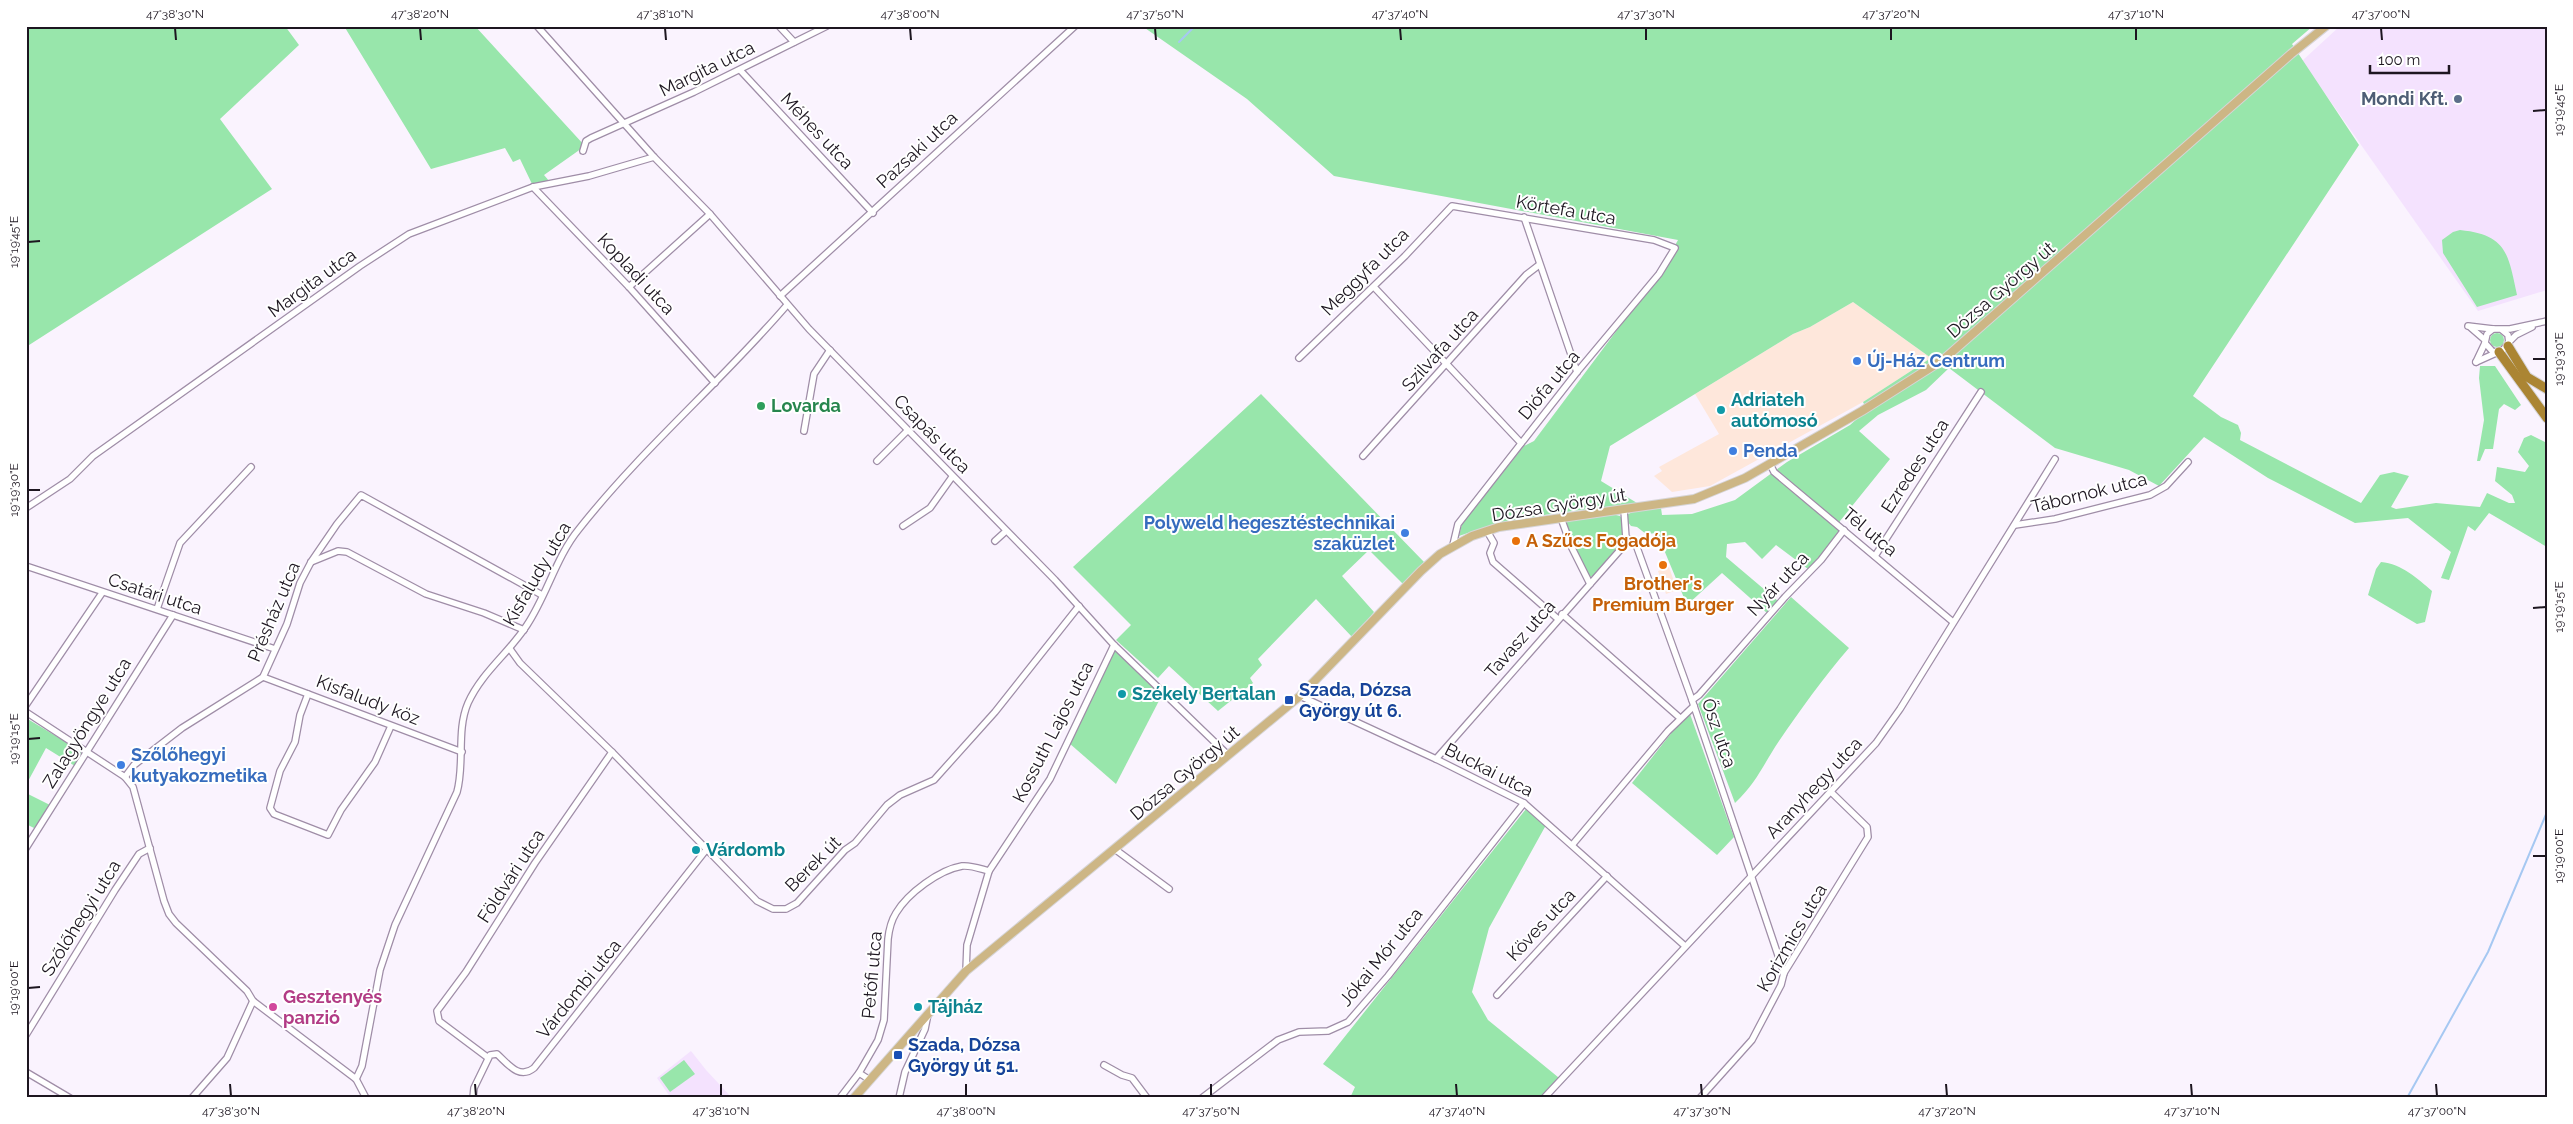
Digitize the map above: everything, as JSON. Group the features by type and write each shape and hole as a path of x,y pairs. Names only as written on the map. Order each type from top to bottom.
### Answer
{"highway":[{"path":"2508,345 2527,377 2547,389"},
{"path":"2498,352 2547,418"}],"main road":[{"name":"Dózsa György út","path":"854,1098 966,971 1116,850 1300,696 1421,571 1453,545 1487,530 1694,499 1732,484 1862,411 1944,359 2291,54 2326,26"}],"street":[{"name":"Csapás utca","path":"537,26 654,157 710,214 787,304 830,350 952,478 1079,606 1114,645 1228,755"},
{"path":"779,26 794,42"},
{"name":"Margita utca","path":"583,151 586,141 591,138 626,124 740,70 827,26"},
{"name":"Pazsaki utca","path":"780,296 1075,26"},
{"name":"Méhes utca","path":"740,70 872,213"},
{"name":"Margita utca","path":"26,508 70,479 93,456 396,242 419,229 533,187 589,176 654,157"},
{"name":"Kopladi utca","path":"533,187 628,287 715,383"},
{"name":"Körtefa utca","path":"1452,206 1654,240 1675,248"},
{"name":"Meggyfa utca","path":"1299,358 1374,287 1452,206"},
{"path":"628,287 710,214"},
{"path":"1524,217 1577,372"},
{"name":"Diófa utca","path":"1453,545 1458,524 1577,372 1659,274 1675,248"},
{"name":"Szilvafa utca","path":"1363,456 1446,366 1526,274 1539,265"},
{"path":"1374,287 1400,312 1446,366 1520,443"},
{"name":"Kisfaludy utca","path":"356,1080 362,1066 380,970 395,925 457,792 461,775 463,723 468,703 480,680 510,649 524,630 577,530 653,445 715,383 787,304"},
{"path":"780,313 795,313"},
{"path":"2498,352 2488,348 2485,342 2468,326 2502,330 2545,321"},
{"path":"2493,329 2487,334 2476,362 2498,352 2508,345 2516,335 2545,321"},
{"path":"2502,330 2508,335 2508,345"},
{"path":"804,431 814,374 830,350"},
{"name":"Ezredes utca","path":"1875,556 1981,392"},
{"path":"877,461 907,431"},
{"name":"Aranyhegy utca","path":"1544,1098 1831,792 1888,727 2015,525 2054,459"},
{"name":"Tábornok utca","path":"2015,525 2054,519 2150,495 2166,486 2188,462"},
{"name":"Tél utca","path":"1770,464 1774,472 1953,622"},
{"path":"157,609 180,543 251,467"},
{"path":"903,526 930,508 952,478"},
{"name":"Présház utca","path":"126,776 134,765 182,728 263,677 286,624 300,583 311,562 336,524 361,495 542,595"},
{"name":"Ősz utca","path":"1624,510 1628,541 1635,542 1693,703 1784,973"},
{"path":"1561,518 1572,548 1590,584"},
{"path":"1487,530 1494,543 1490,552 1492,562 1680,718"},
{"name":"Nyár utca","path":"1573,844 1699,695 1785,597 1821,560 1844,530"},
{"path":"995,541 1006,531"},
{"name":"Tavasz utca","path":"1436,758 1628,541"},
{"path":"311,562 338,551 347,552 426,594 484,613 524,630"},
{"name":"Csatári utca","path":"27,567 275,649"},
{"path":"26,705 102,593"},
{"name":"Berek út","path":"510,649 520,663 612,752 706,850 764,906 779,910 797,904 845,850 855,843 887,805 900,794 934,780 995,712 1079,606"},
{"name":"Zalagyöngye utca","path":"26,848 173,615"},
{"name":"Kossuth Lajos utca","path":"966,971 967,945 989,871 1050,779 1114,645"},
{"name":"Kisfaludy köz","path":"263,677 462,752"},
{"path":"308,694 300,715 297,736 280,771 270,808 274,814 328,835 341,810 375,762 391,726"},
{"name":"Buckai utca","path":"1300,696 1436,758 1524,802 1685,946"},
{"path":"26,712 126,776 132,787 172,918 247,991 253,1001 356,1080 366,1098"},
{"name":"Földvári utca","path":"487,1057 437,1017 437,1011 466,972 535,863 612,752"},
{"name":"Korizmics utca","path":"1700,1098 1752,1040 1781,985 1784,973 1868,838 1867,827 1831,792"},
{"name":"Jókai Mór utca","path":"1202,1098 1278,1040 1299,1032 1328,1031 1348,1022 1388,976 1524,802"},
{"name":"Szőlőhegyi utca","path":"26,1035 119,884 139,854 150,848"},
{"name":"Várdombi utca","path":"487,1057 497,1054 521,1073 526,1073 534,1068 706,850"},
{"path":"1116,850 1169,890"},
{"name":"Petőfi utca","path":"860,1073 878,1040 884,1020 888,939 890,926 897,911 917,890 940,875 958,867 972,867 989,871"},
{"name":"Köves utca","path":"1497,995 1607,876"},
{"path":"192,1098 228,1058 253,1001"},
{"path":"899,1098 905,1072 925,1029 929,1012"},
{"path":"473,1098 474,1088 487,1057"},
{"path":"1104,1065 1132,1078 1146,1098"},
{"path":"26,1072 70,1098"},
{"path":"840,1098 860,1073 870,1080"}],"shaded area":[{"path":"2340,26 2547,26 2547,290 2478,311 2302,61"},
{"path":"1853,302 1931,358 1863,402 1710,486 1672,492 1654,476 1662,471 1659,467 1719,434 1695,394 1793,334 1810,327"},
{"path":"1669,567 1677,590 1666,594 1658,571"},
{"path":"691,1051 732,1098 671,1098 657,1078"}],"green space":[{"path":"26,26 285,26 299,45 220,119 272,189 26,347"},
{"path":"344,26 475,26 585,146 544,175 550,182 532,184 520,159 513,162 505,148 431,169"},
{"path":"1142,26 2313,26 2292,44 2359,145 2193,396 2221,417 2238,425 2241,433 2240,440 2361,503 2380,475 2394,472 2409,476 2391,507 2396,509 2436,503 2480,507 2487,493 2509,503 2515,503 2512,495 2495,481 2497,467 2525,472 2529,466 2518,452 2524,438 2531,435 2547,443 2547,547 2489,513 2475,531 2468,526 2449,580 2441,578 2451,552 2408,518 2355,523 2268,478 2204,437 2159,486 2129,470 2055,448 1949,368 1926,390 1878,415 1859,431 1890,459 1840,521 1839,535 1808,569 1776,545 1762,559 1745,542 1727,544 1726,557 1778,601 1767,613 1722,573 1687,605 1657,533 1646,534 1637,527 1631,526 1627,521 1627,515 1632,512 1661,508 1662,515 1692,514 1735,500 1787,462 1850,425 1867,410 1863,402 1931,358 1853,302 1810,327 1793,334 1610,446 1601,481 1637,503 1524,518 1459,536 1462,524 1524,446 1534,441 1659,274 1678,240 1334,176 1247,99"},
{"path":"2460,230 2487,236 2503,249 2511,268 2517,295 2477,307 2443,253 2442,240 2453,232"},
{"path":"2494,333 2500,333 2504,340 2500,347 2494,347 2490,343 2490,337"},
{"path":"2480,366 2495,366 2521,405 2515,410 2504,404 2499,409 2493,449 2485,449 2480,461 2477,461 2484,420 2479,378"},
{"path":"1261,394 1424,562 1403,584 1369,550 1342,576 1374,612 1353,638 1316,599 1258,659 1262,665 1250,678 1253,683 1218,711 1169,666 1158,678 1116,640 1131,625 1073,567"},
{"path":"1612,514 1620,516 1623,520 1624,539 1594,576 1588,577 1585,574 1565,522"},
{"path":"2381,562 2389,563 2402,569 2432,591 2425,622 2417,624 2368,595 2376,569"},
{"path":"1791,597 1849,648 1812,694 1754,780 1735,803 1698,704"},
{"path":"1113,648 1163,693 1116,784 1069,743"},
{"path":"1690,714 1734,837 1717,855 1632,783 1676,727"},
{"path":"26,718 84,753 75,766 46,748 26,785"},
{"path":"26,793 52,806 34,828 26,824"},
{"path":"1526,809 1546,825 1489,928 1472,992 1488,1020 1564,1082 1547,1098 1350,1098 1355,1087 1323,1064"},
{"path":"684,1060 695,1074 670,1092 660,1078"}],"waterway":[{"path":"1179,42 1195,26"},
{"path":"2407,1098 2488,952 2547,812"}],"place":[{"name":"Mondi Kft.","path":"2458,99"},
{"name":"Új-Ház Centrum","path":"1857,361"},
{"name":"Lovarda","path":"761,406"},
{"name":"Adriateh autómosó","path":"1721,410"},
{"name":"Penda","path":"1733,451"},
{"name":"Polyweld hegesztéstechnikai szaküzlet","path":"1405,533"},
{"name":"A Szűcs Fogadója","path":"1516,541"},
{"name":"Brother's Premium Burger","path":"1663,565"},
{"name":"Székely Bertalan","path":"1122,694"},
{"name":"Szada, Dózsa György út 6.","path":"1289,700"},
{"name":"Szőlőhegyi kutyakozmetika","path":"121,765"},
{"name":"Várdomb","path":"696,850"},
{"name":"Gesztenyés panzió","path":"273,1007"},
{"name":"Tájház","path":"918,1007"},
{"name":"Szada, Dózsa György út 51.","path":"898,1055"}]}
